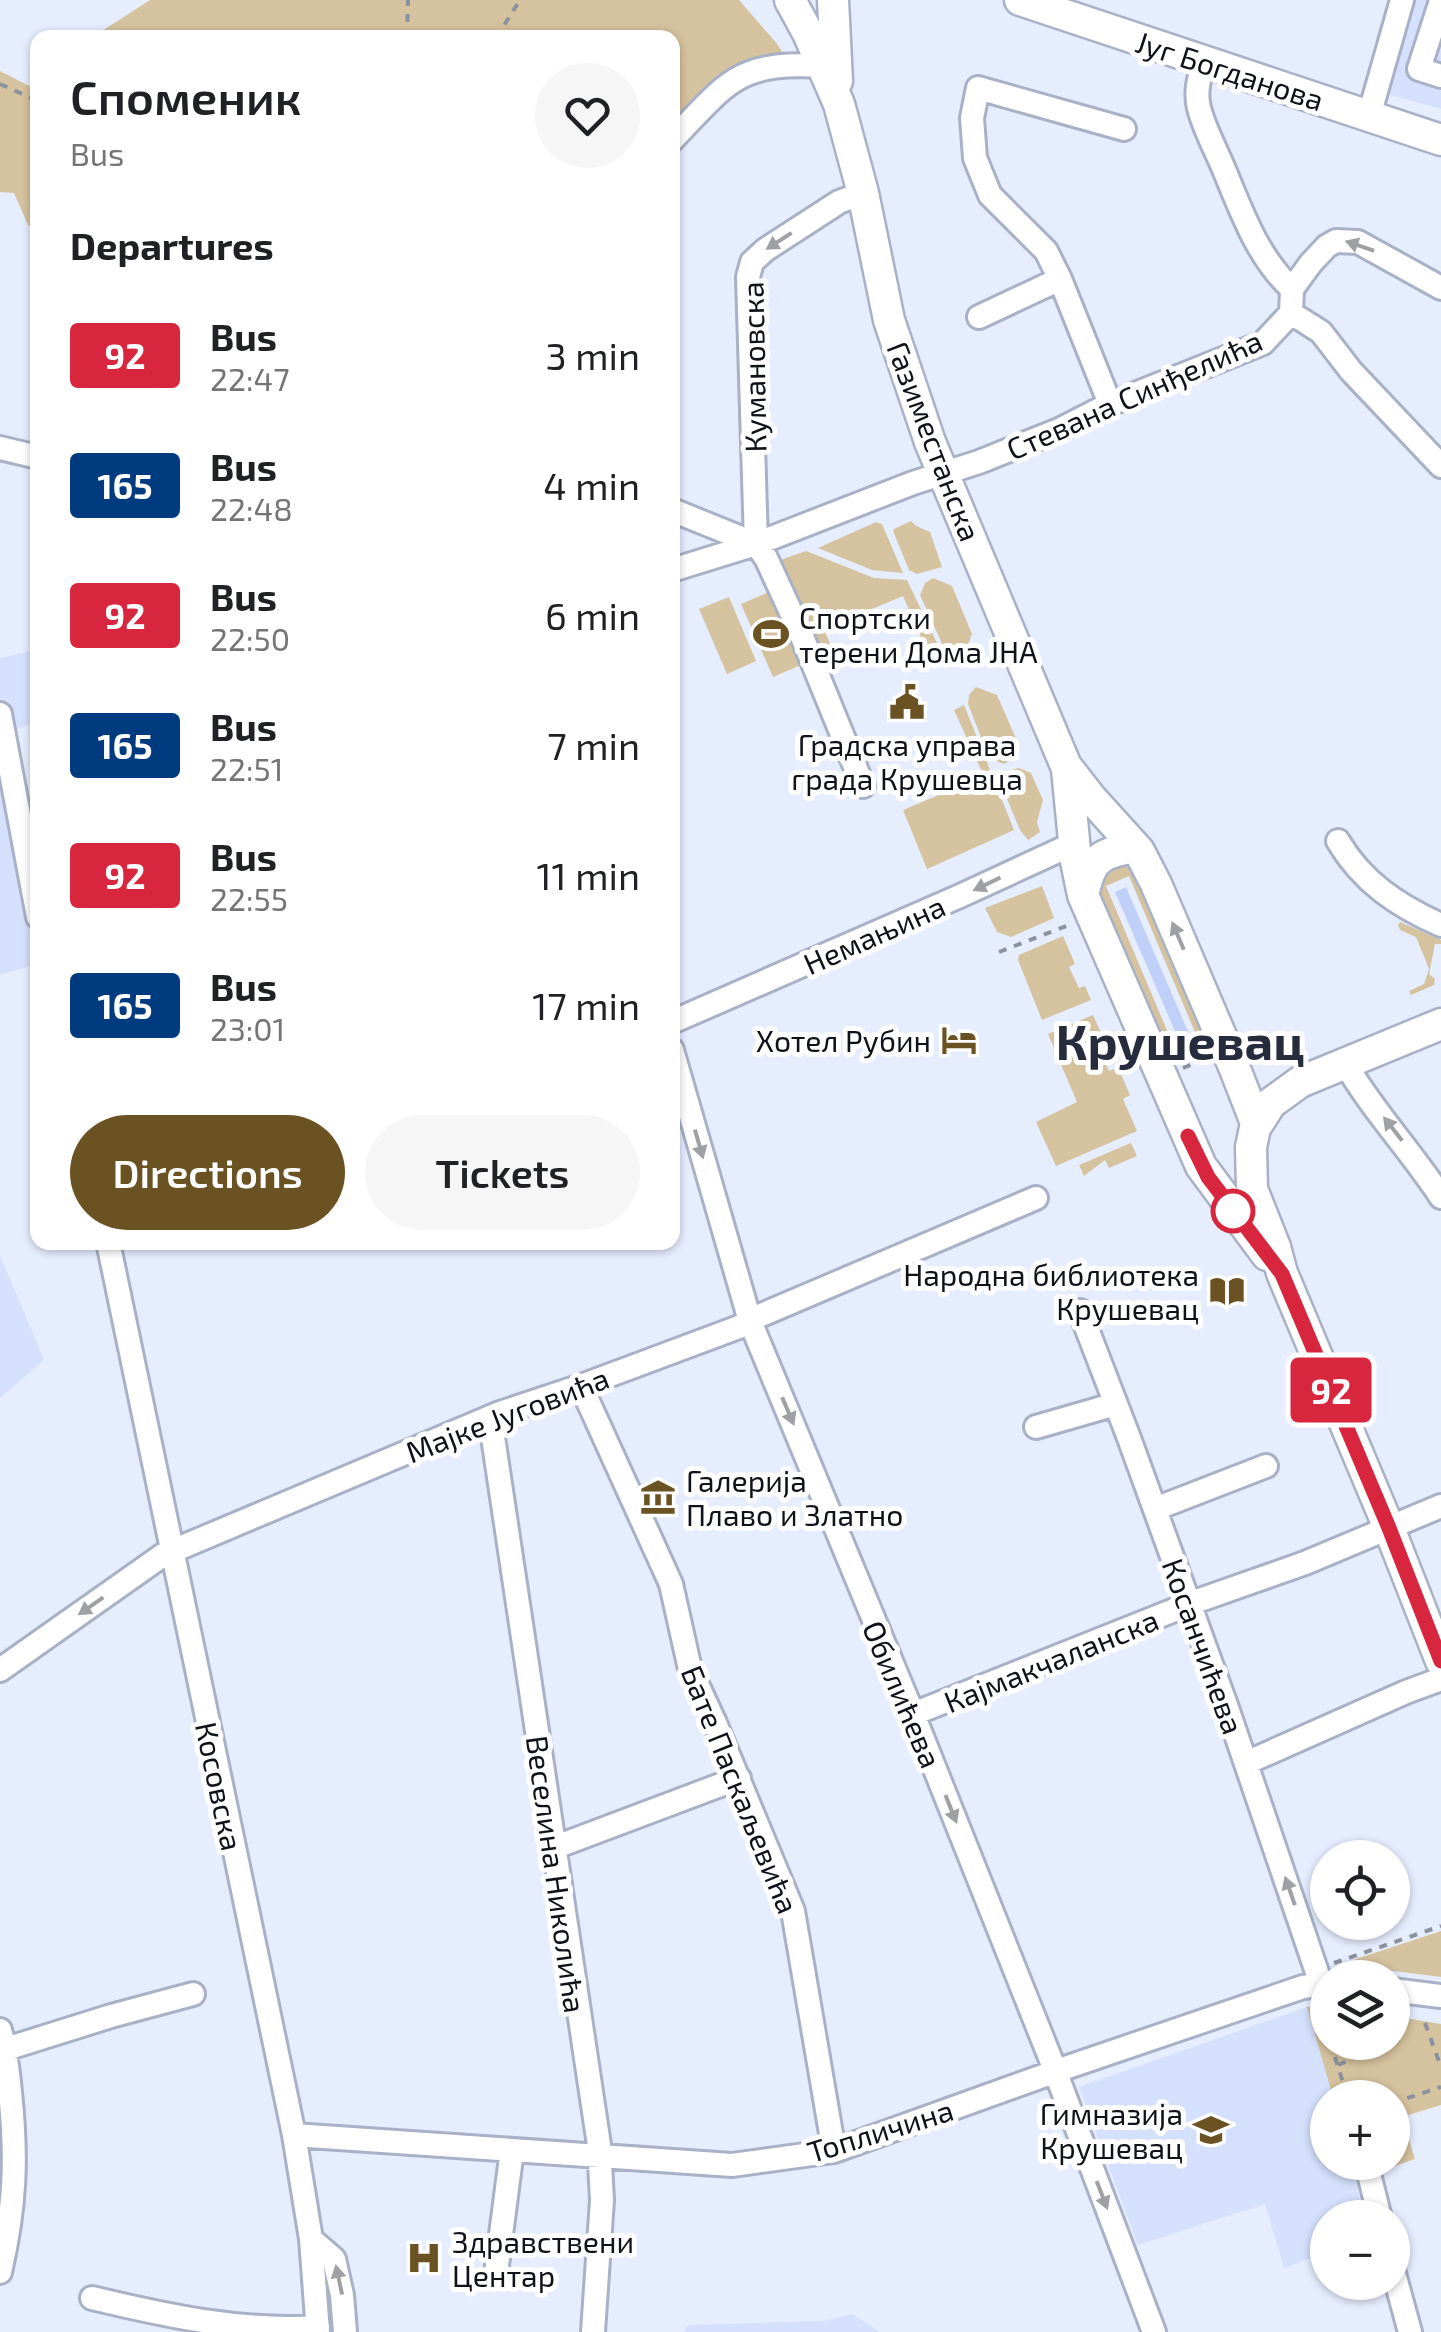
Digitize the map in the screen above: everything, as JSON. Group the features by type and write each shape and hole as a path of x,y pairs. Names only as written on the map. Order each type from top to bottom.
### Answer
{"main road":[{"path":"792,0 822,0"},
{"name":"Газиместанска","path":"792,0 838,104 863,193 888,320 930,442 1066,766"},
{"name":"Газиместанска","path":"833,0 838,104"},
{"name":"Југ Богданова","path":"1020,0 1441,140"},
{"path":"1066,766 1079,909 1208,1177 1282,1274"},
{"path":"1066,766 1129,838 1235,1069 1255,1117 1252,1189 1276,1247 1282,1274 1441,1661"},
{"path":"1075,843 1105,840 1136,858"},
{"path":"1079,909 1093,865 1106,854 1136,858"},
{"path":"1188,1136 1219,1158 1240,1152 1270,1104 1300,1082 1441,1024"},
{"path":"1235,1069 1263,1084 1300,1082"}],"street":[{"path":"1369,116 1402,0"},
{"path":"1428,0 1440,2 1419,69 1441,76"},
{"path":"1204,62 1197,95 1204,123 1252,234 1292,301 1351,371 1441,466"},
{"path":"680,132 721,89 741,75 789,64 823,66"},
{"path":"1110,404 1046,251 990,195 976,158 972,118 978,88 1124,130"},
{"name":"Кумановска","path":"756,544 748,276 752,262 840,202 863,193"},
{"name":"Стевана Синђелића","path":"680,568 756,544 913,482 979,462 1263,343 1328,246 1336,241 1358,242 1441,288"},
{"path":"980,317 1060,279"},
{"path":"0,448 30,455"},
{"path":"680,513 756,544 766,558 863,786"},
{"path":"1,727 30,863"},
{"path":"1338,842 1348,859 1381,891 1415,914 1441,925"},
{"name":"Немањина","path":"680,1019 1075,843"},
{"path":"1345,1063 1441,1196"},
{"name":"Обилићева","path":"680,1078 750,1322 1055,2071 1154,2332"},
{"name":"Мајке Југовића","path":"0,1670 163,1555 490,1417 750,1322 1036,1198"},
{"name":"Косовска","path":"110,1250 294,2134 311,2239 318,2329"},
{"name":"Косанчићева","path":"1080,1311 1190,1605 1315,1960"},
{"name":"Бате Паскаљевића","path":"580,1386 671,1584 690,1668 792,1911 834,2150"},
{"path":"1036,1427 1116,1404"},
{"name":"Веселина Николића","path":"490,1417 600,2158 602,2200 594,2332"},
{"path":"1155,1509 1266,1466"},
{"name":"Кајмакчаланска","path":"912,1714 1305,1563 1441,1506"},
{"path":"1246,1763 1441,1679"},
{"path":"553,1848 739,1778"},
{"name":"Топличина","path":"294,2134 732,2165 834,2150 1310,1983"},
{"path":"1410,1992 1441,1996"},
{"path":"0,2272 16,2162 3,2040 194,1994"},
{"path":"496,2274 512,2150"},
{"path":"311,2239 334,2259 345,2332"},
{"path":"92,2298 228,2328 318,2329"},
{"path":"1401,2300 1410,2332"}],"path":[{"path":"407,30 408,0"},
{"path":"501,30 520,0"},
{"path":"0,84 30,98"},
{"path":"999,952 1079,909"},
{"path":"1344,1960 1441,1926"},
{"path":"1426,2023 1441,2067"},
{"path":"1336,2060 1343,2080"},
{"path":"1338,2065 1350,2060"},
{"path":"1410,2097 1441,2087"}],"shaded area":[{"path":"150,0 739,0 778,45 789,64 763,67 680,134 680,30 103,30"},
{"path":"1410,0 1441,0 1441,109 1385,93"},
{"path":"0,71 30,86 30,226 14,193 0,192"},
{"path":"911,521 930,532 942,567 917,574 909,570 893,531"},
{"path":"876,522 882,524 903,573 872,570 818,548"},
{"path":"806,551 874,578 907,580 946,662 934,667 903,596 824,629 839,666 817,675 769,564"},
{"path":"933,578 952,586 972,634 965,652 954,657 945,650 920,595 925,583"},
{"name":"Спортски терени Дома ЈНА","path":"769,592 801,665 773,677 741,604"},
{"name":"Спортски терени Дома ЈНА","path":"729,597 756,661 727,674 699,609"},
{"path":"30,652 30,725 4,734 30,878 30,966 0,975 0,658"},
{"path":"976,687 997,695 1018,743 1012,759 1004,764 988,755 968,704"},
{"path":"964,705 1014,830 927,869 903,810 984,776 954,710"},
{"path":"1019,768 1031,773 1043,800 1037,822 1040,832 1028,840 1000,782 1003,772"},
{"path":"1128,862 1136,869 1209,1041 1200,1044 1129,876 1106,886 1177,1054 1168,1057 1096,891 1100,865"},
{"path":"1042,886 1054,918 1011,937 997,932 985,908"},
{"path":"1126,887 1189,1034 1178,1038 1115,892"},
{"path":"1400,922 1441,940 1441,944 1435,944 1429,974 1435,979 1434,985 1411,995 1409,991 1424,984 1429,969 1416,937 1400,930"},
{"path":"1063,936 1075,964 1069,967 1079,988 1085,986 1091,1000 1042,1020 1019,955"},
{"path":"1093,1015 1104,1040 1097,1044 1109,1071 1118,1067 1130,1095 1123,1099 1137,1131 1056,1166 1036,1122 1077,1102 1048,1034"},
{"path":"1131,1143 1137,1156 1109,1168 1105,1160 1084,1176 1079,1165"},
{"path":"0,1255 44,1360 0,1398"},
{"path":"1441,1931 1441,1977 1410,1973 1410,1960 1353,1960"},
{"name":"Гимназија Крушевац","path":"1307,2007 1310,2060 1324,2060 1331,2080 1310,2080 1310,2180 1355,2180 1360,2200 1310,2200 1310,2258 1284,2268 1265,2204 1138,2245 1079,2087"},
{"path":"1410,2019 1441,2024 1441,2105 1410,2115 1410,2080 1328,2080 1322,2060 1410,2060"},
{"path":"852,2314 880,2332 684,2332 688,2325 824,2321"}],"bus line":[{"name":"92","path":"1188,1136 1208,1177 1282,1274 1441,1661"}],"place":[{"name":"Спортски терени Дома ЈНА","path":"771,634"},
{"name":"Градска управа града Крушевца","path":"907,702"},
{"name":"Хотел Рубин","path":"959,1040"},
{"name":"Народна библиотека Крушевац","path":"1227,1291"},
{"name":"Галерија Плаво и Златно","path":"658,1497"},
{"name":"Гимназија Крушевац","path":"1211,2130"},
{"name":"Здравствени Центар","path":"424,2258"}],"district":[{"name":"Крушевац","path":"1180,1040"}]}
